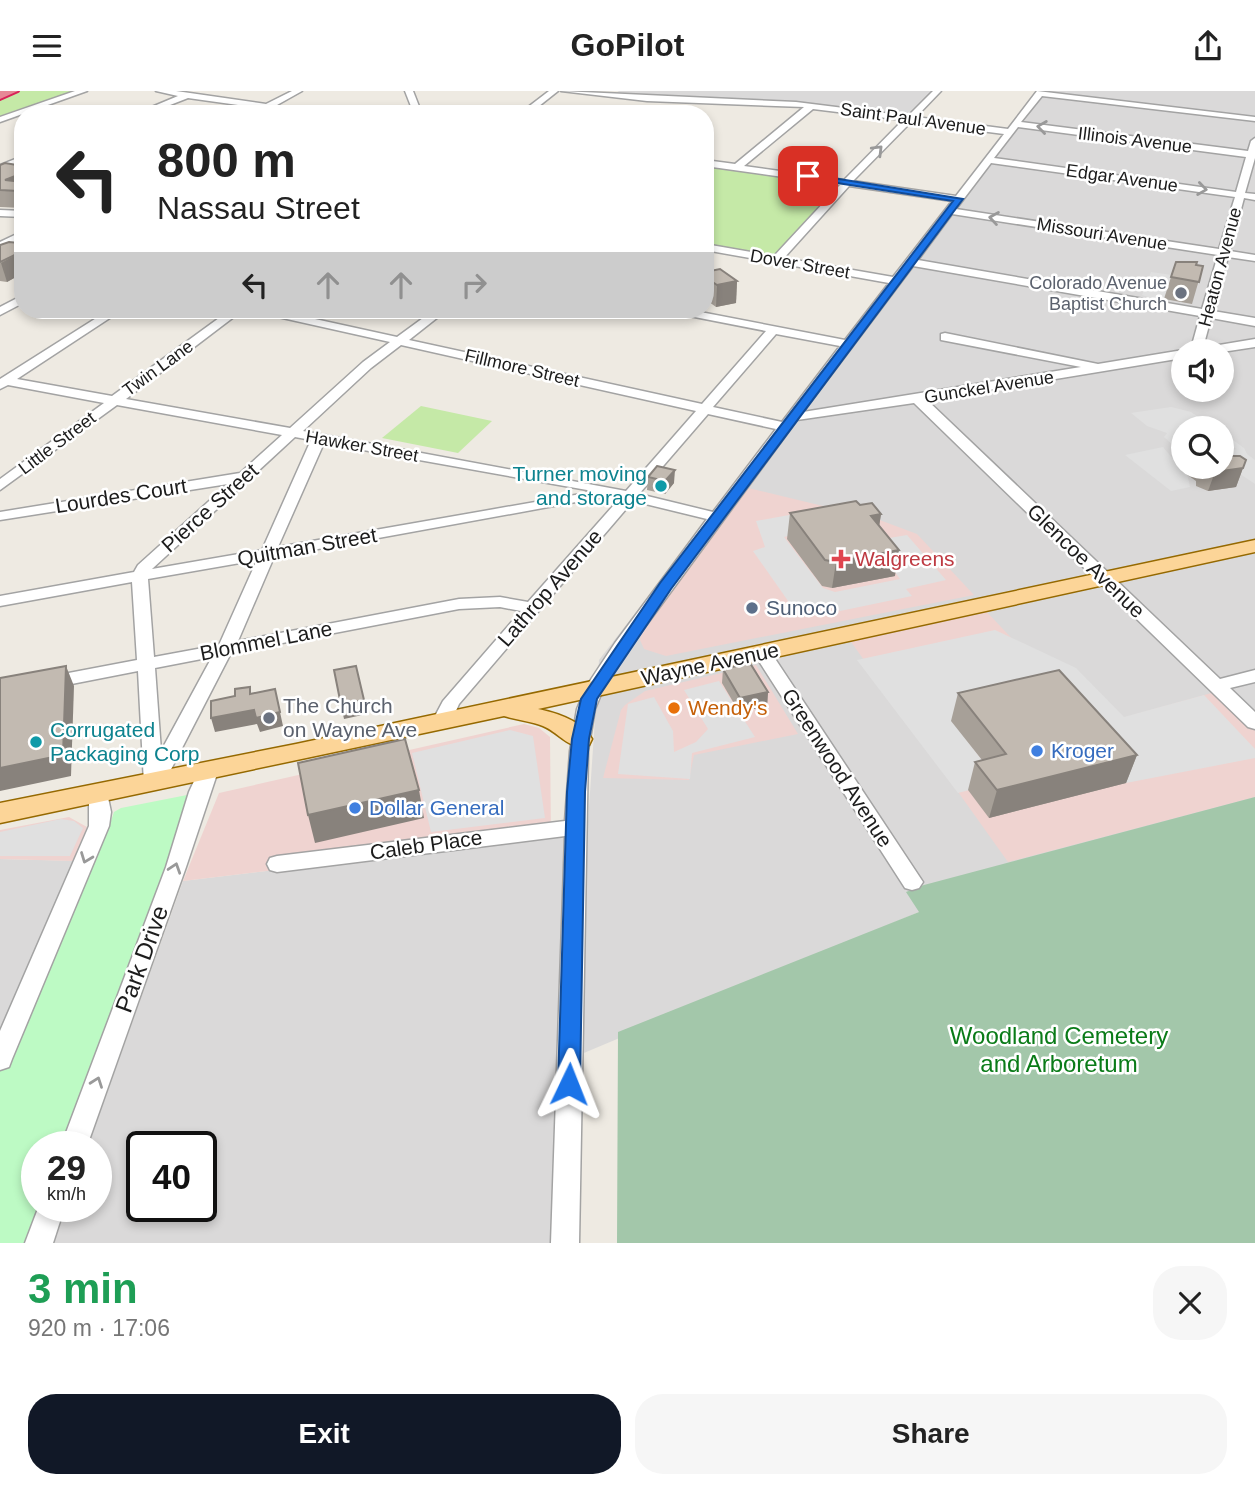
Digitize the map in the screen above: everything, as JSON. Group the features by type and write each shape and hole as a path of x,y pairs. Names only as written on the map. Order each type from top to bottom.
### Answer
{"highway":[{"path":"0,95 12,91"}],"main road":[{"name":"Wayne Avenue","path":"0,813 154,783 1255,546"},
{"path":"501,708 552,720 580,739"}],"street":[{"path":"15,105 63,91"},
{"path":"43,105 83,91"},
{"path":"160,91 239,105"},
{"path":"278,105 298,91"},
{"path":"535,105 554,91"},
{"name":"Saint Paul Avenue","path":"565,91 811,106 909,119 1013,128"},
{"path":"776,260 937,91"},
{"path":"565,1243 575,828 580,739 584,716 595,687 665,586 1041,92 1255,119"},
{"path":"162,105 187,95"},
{"path":"738,166 811,106"},
{"name":"Illinois Avenue","path":"1013,128 1253,155"},
{"name":"Heaton Avenue","path":"1200,339 1255,141"},
{"name":"Edgar Avenue","path":"989,160 1255,197"},
{"name":"Missouri Avenue","path":"714,164 849,182 954,205 1255,258"},
{"path":"0,170 11,175"},
{"name":"Dover Street","path":"714,249 896,281"},
{"path":"910,262 1255,322"},
{"path":"714,318 848,344"},
{"path":"3,383 102,319"},
{"name":"Twin Lane","path":"113,401 225,319"},
{"name":"Fillmore Street","path":"300,319 705,409 789,421"},
{"name":"Pierce Street","path":"140,576 144,568 243,477 398,341 429,319"},
{"name":"Lathrop Avenue","path":"452,719 444,716 452,701 775,329"},
{"path":"946,337 1076,362 1098,369"},
{"path":"1249,344 1255,353"},
{"name":"Gunckel Avenue","path":"789,421 1171,357"},
{"name":"Hawker Street","path":"3,383 631,495 717,517"},
{"name":"Glencoe Avenue","path":"917,398 1255,723"},
{"name":"Little Street","path":"0,486 113,401"},
{"path":"154,783 226,648 319,438"},
{"name":"Lourdes Court","path":"0,516 243,477"},
{"name":"Quitman Street","path":"0,601 614,492"},
{"path":"140,576 154,783"},
{"name":"Blommel Lane","path":"0,692 458,604 500,602 532,608"},
{"name":"Greenwood Avenue","path":"762,652 912,882"},
{"path":"1217,686 1255,676"},
{"name":"Park Drive","path":"79,1131 176,867 208,771"},
{"path":"0,1059 99,826 99,793"},
{"name":"Caleb Place","path":"277,864 514,833 575,828"},
{"path":"39,1243 46,1222"}],"shaded area":[{"path":"619,91 937,91 909,119 811,106 612,96"},
{"path":"1038,91 1255,91 1255,799 919,912 572,1058 599,660"},
{"path":"1151,272 1172,275 1163,302 1142,295"},
{"path":"1171,407 1197,416 1171,416 1171,443 1164,437 1167,433 1147,426 1131,413"},
{"path":"1234,441 1255,460 1255,484 1234,470"},
{"path":"1163,447 1171,456 1171,479 1188,479 1190,487 1171,491 1125,455"},
{"path":"748,488 877,519 917,534 974,595 666,656 644,649 640,640 643,629"},
{"path":"827,508 840,523 784,537 823,588 835,592 900,579 872,541 907,535 946,580 906,589 912,596 840,611 833,602 793,608 753,551 765,547 756,521"},
{"path":"985,610 1094,726 1215,692 1255,730 1255,797 1008,862 849,639"},
{"path":"995,630 1076,668 1124,717 1204,695 1255,749 1255,758 1126,783 1051,697 952,721 999,782 958,793 857,660"},
{"path":"756,665 798,734 694,755 689,780 603,778 621,710 625,705 645,691"},
{"path":"719,681 755,737 692,753 690,779 618,774 628,704 654,697 673,731 674,752 696,742 708,729 684,690"},
{"path":"524,724 539,728 550,737 551,837 183,881 219,793"},
{"path":"510,730 533,736 545,818 431,832 412,753"},
{"path":"69,817 87,827 73,861 0,859 0,830"},
{"path":"61,819 74,821 83,828 70,856 0,856 0,832"},
{"path":"566,835 552,1243 54,1243 61,1222 112,1222 112,1131 93,1131 183,881"},
{"path":"0,859 81,861 0,1046"}],"green space":[{"path":"19,91 75,91 36,105 14,105 14,113 0,118 0,98"},
{"path":"714,164 849,182 776,260 714,249"},
{"path":"421,406 492,421 458,453 382,438"},
{"path":"187,795 183,808 192,813 176,867 79,1131 21,1131 21,1222 46,1222 39,1243 0,1243 0,1059 99,826 110,824 114,812 121,808"},
{"name":"Woodland Cemetery and Arboretum","path":"1255,797 1255,1243 617,1243 618,1032 919,912 906,892 924,885"}],"building":[{"path":"14,164 14,176 5,180 14,181 14,191 0,190 0,165"},
{"path":"14,242 14,255 0,262 0,245"},
{"path":"1176,262 1197,262 1196,265 1203,266 1199,282 1171,277"},
{"path":"720,269 737,281 717,285 714,283 714,270"},
{"path":"1234,456 1246,460 1243,468 1234,469"},
{"path":"657,466 675,470 665,481 648,477"},
{"path":"856,501 860,505 872,503 881,514 871,516 899,550 836,562 825,560 790,513"},
{"path":"750,663 768,692 740,698 723,669"},
{"name":"Corrugated Packaging Corp","path":"66,666 63,755 0,768 0,678"},
{"path":"356,666 364,700 341,705 334,670"},
{"path":"1059,670 1137,755 997,790 975,762 1006,754 958,693"},
{"path":"250,687 250,694 275,689 280,712 256,718 254,710 211,718 211,701 235,696 235,689"},
{"path":"405,739 419,790 308,815 298,763"}],"place":[{"name":"Colorado Avenue Baptist Church","path":"1181,293"},
{"name":"Turner moving and storage","path":"661,486"},
{"name":"Walgreens","path":"841,559"},
{"name":"Sunoco","path":"752,608"},
{"name":"Wendy's","path":"674,708"},
{"name":"The Church on Wayne Ave","path":"269,718"},
{"name":"Corrugated Packaging Corp","path":"36,742"},
{"name":"Kroger","path":"1037,751"},
{"name":"Dollar General","path":"355,808"}],"route":[{"path":"569,1084 576,792 580,739 589,699 621,647 665,586 958,199 808,176"}]}
